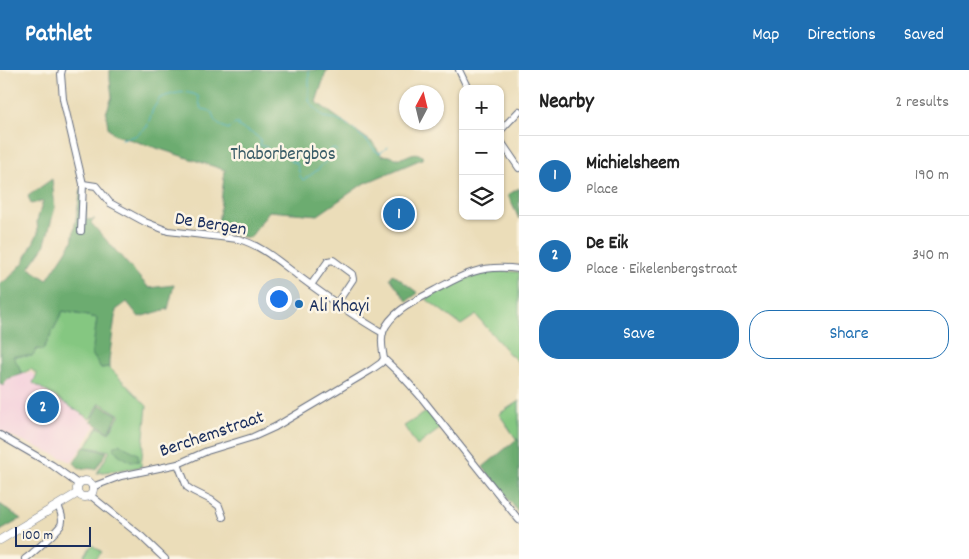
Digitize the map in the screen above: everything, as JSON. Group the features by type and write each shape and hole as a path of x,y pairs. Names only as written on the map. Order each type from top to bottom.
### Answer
{"street":[{"path":"62,70 63,99 82,184 81,231"},
{"path":"459,70 466,85"},
{"path":"501,130 519,111"},
{"path":"504,146 519,168"},
{"name":"De Bergen","path":"82,184 96,186 110,203 134,218 168,231 249,242 382,333"},
{"path":"311,285 328,261 332,260 352,274 353,279 337,303"},
{"path":"519,269 500,268 475,271 462,276 398,312 382,333 381,340 384,359 421,396 519,520"},
{"name":"Berchemstraat","path":"91,491 90,482 87,481 84,481 78,489 81,496 85,497 91,491 121,476 178,464 207,451 253,437 275,427 371,370 384,359"},
{"path":"0,435 52,465 78,489 58,505 0,540"},
{"path":"178,464 187,487 219,506 223,517"},
{"path":"91,491 165,559"},
{"path":"25,559 61,525 62,517 58,505"}],"shaded area":[{"path":"31,372 96,426 72,462 0,430 0,384 3,386 7,379"}],"green space":[{"name":"Thaborbergbos","path":"110,70 328,70 316,102 373,143 382,156 402,158 414,153 424,158 363,184 318,215 269,211 250,238 217,232 225,170 113,134 108,127 106,113 112,97"},
{"path":"52,179 55,208 44,247 29,268 47,280 72,242 81,189 85,189 86,220 95,219 91,223 149,288 174,285 168,309 139,317 127,302 116,310 109,367 101,368 92,354 97,318 63,311 43,350 37,349 32,356 13,356 23,374 7,379 3,386 0,384 0,284 9,278 23,263 38,233 37,221 43,201 31,204 28,196"},
{"path":"519,188 519,219 508,195"},
{"path":"501,271 519,272 519,363 476,315 461,325 426,299 470,277"},
{"path":"393,274 418,293 407,301 390,278"},
{"path":"63,311 97,318 93,354 101,368 109,367 147,406 141,467 97,473 110,451 86,447 98,427 109,433 120,415 100,403 90,419 33,383 37,374 31,369 23,373 12,356 32,356 37,349 43,350"},
{"path":"519,401 519,442 499,414"},
{"path":"100,405 118,415 109,432 91,421"},
{"path":"428,411 441,428 417,446 404,426"},
{"path":"517,439 519,442 519,513 483,467"},
{"path":"119,444 138,454 139,461 131,462 118,454 113,447"},
{"path":"84,447 107,452 96,469 79,468 74,463"},
{"path":"0,504 21,519 0,531"},
{"path":"92,545 102,552 96,559 82,559"}],"waterway":[{"path":"309,70 309,101 323,117 335,119 348,125 380,153 388,147"},
{"path":"122,139 135,136 147,127 153,109 160,98 188,93 198,96 201,109 211,112 214,119 220,125 228,129 238,124 238,126 259,138 261,141 260,145 267,147 266,151 269,153 282,151 290,154 292,158 290,161 297,163 303,180 323,164 330,150 333,148 337,151"}],"place":[{"name":"Michielsheem","path":"399,214"},
{"name":"Ali Khayi","path":"299,304"},
{"name":"De Eik","path":"43,407"}]}
